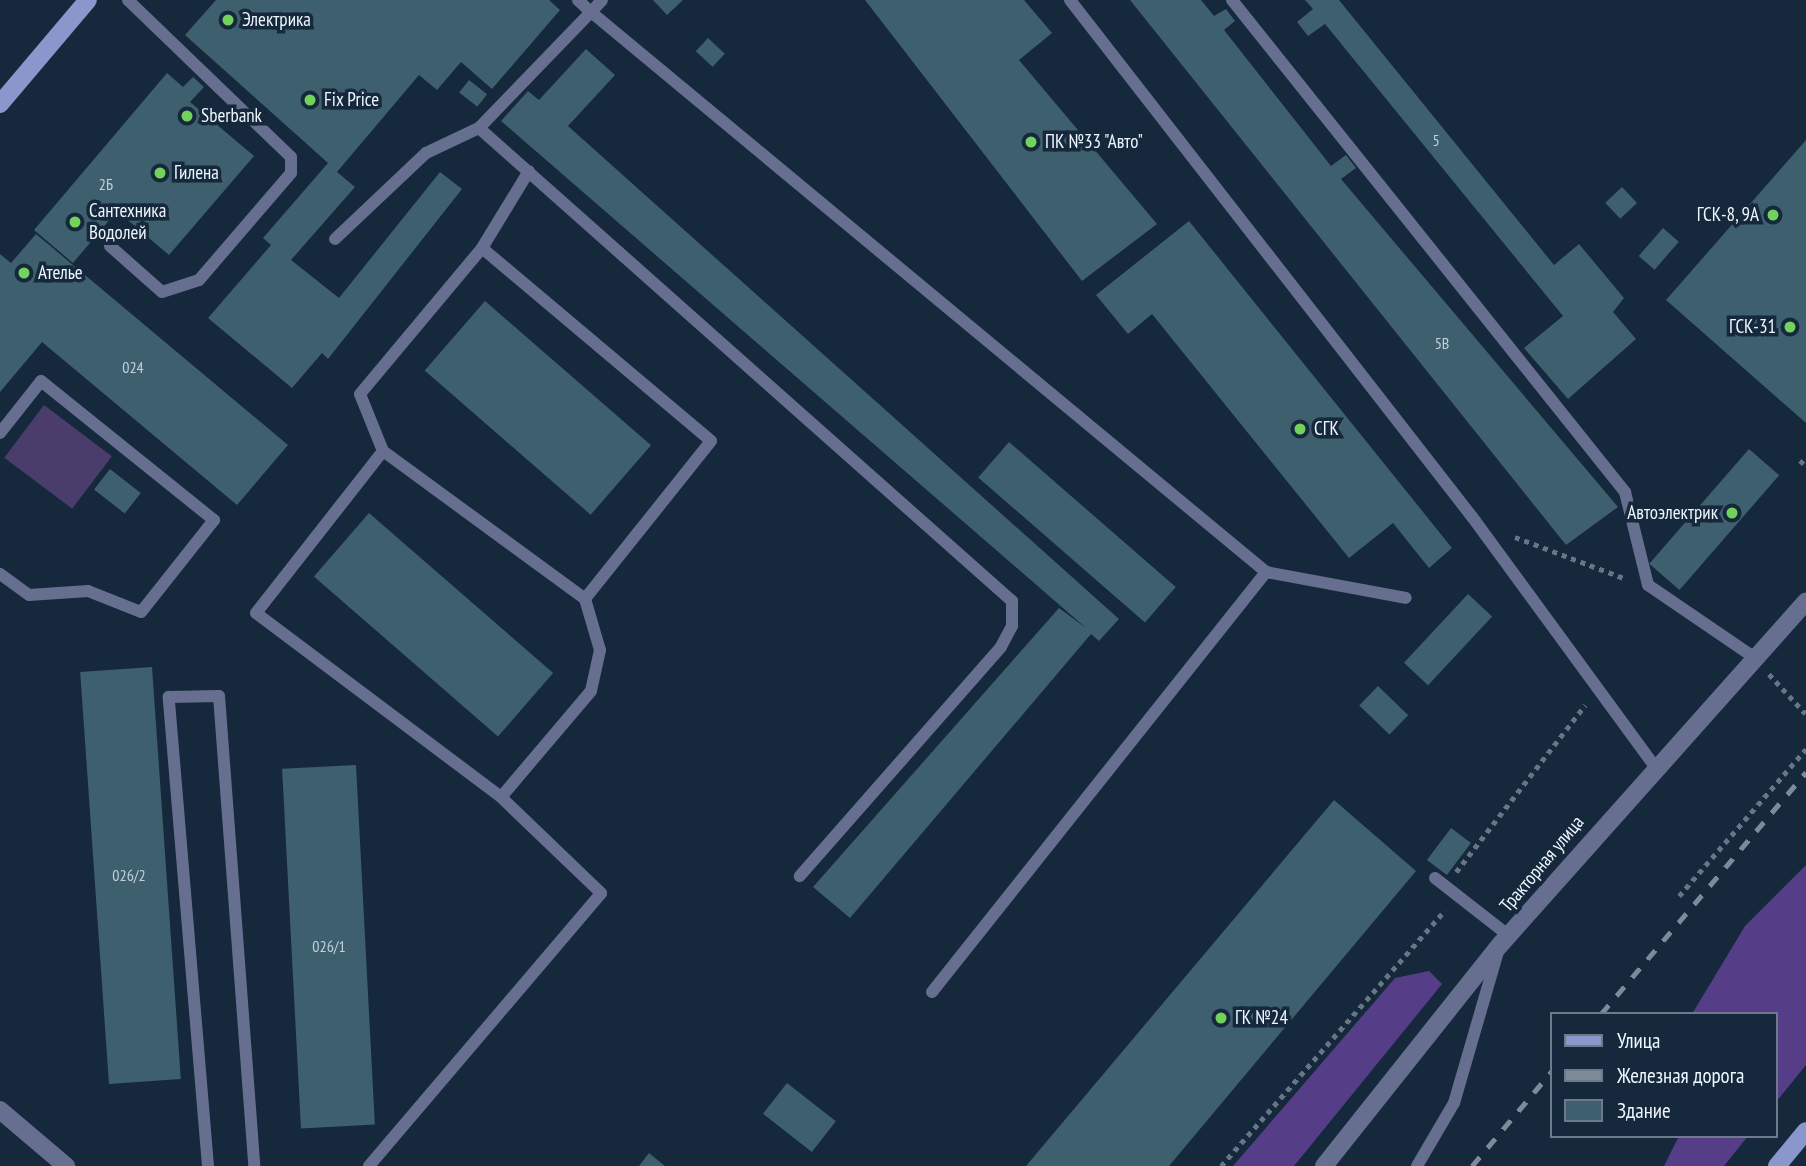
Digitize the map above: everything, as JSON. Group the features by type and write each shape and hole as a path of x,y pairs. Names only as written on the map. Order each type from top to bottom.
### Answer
{"main road":[{"path":"0,104 88,0"},
{"path":"1777,1166 1806,1131"}],"street":[{"name":"Тракторная улица","path":"1324,1166 1504,940 1654,765 1806,601"},
{"path":"0,1110 66,1166"}],"lane":[{"path":"110,246 162,292 199,280 291,173 291,157 128,0"},
{"path":"578,0 1266,572 1406,598"},
{"path":"335,239 426,153 479,128 602,0"},
{"path":"1070,0 1588,674 1654,765"},
{"path":"1232,0 1625,492 1648,584 1755,658"},
{"path":"479,128 1012,601 1012,626 1001,647 800,876"},
{"path":"501,797 591,691 600,650 585,598 383,451 360,394 482,248 529,171"},
{"path":"482,248 711,441 585,598"},
{"path":"0,433 41,381 215,520 141,612 88,591 29,595 0,574"},
{"path":"369,1166 601,893 501,797 256,613 383,451"},
{"path":"932,992 1266,572"},
{"path":"208,1166 169,697 219,696 254,1166"},
{"path":"1417,1166 1454,1103 1504,940 1440,882"}],"path":[{"path":"1800,464 1806,457"},
{"path":"1511,536 1561,559 1648,584"},
{"path":"1755,658 1806,714"},
{"path":"1440,882 1583,715 1588,674"},
{"path":"1679,897 1806,749"},
{"path":"1221,1166 1457,897"}],"shaded area":[{"path":"44,405 112,456 72,509 4,458"},
{"path":"1806,865 1806,1065 1778,1100 1778,1012 1693,1012 1745,926"},
{"path":"1429,971 1442,984 1294,1166 1233,1166 1395,978"},
{"path":"1678,1138 1746,1138 1724,1166 1664,1166"}],"building":[{"path":"216,0 549,0 560,10 492,89 461,62 437,90 419,75 337,172 355,187 291,260 339,298 440,172 462,189 328,359 322,353 292,388 208,318 271,245 263,238 328,163 185,35"},
{"path":"653,0 683,0 667,15"},
{"name":"ПК №33 \"Авто\"","path":"865,0 1024,0 1052,33 1019,60 1157,224 1082,281"},
{"path":"1130,0 1201,0 1214,16 1226,9 1235,21 1224,30 1331,166 1346,155 1356,168 1341,179 1618,507 1566,545"},
{"path":"1305,0 1339,0 1554,265 1579,244 1624,298 1613,312 1636,339 1568,399 1524,348 1563,316 1325,24 1308,36 1297,22 1313,9"},
{"path":"708,38 725,54 713,67 696,51"},
{"path":"586,49 615,75 568,126 1119,619 1099,641 1091,634 850,918 813,887 1059,608 1086,628 501,121 528,91 539,100"},
{"name":"Гилена","path":"167,73 183,87 193,77 204,87 190,102 254,156 169,255 117,211 73,263 34,230"},
{"path":"469,80 487,94 477,107 459,93"},
{"name":"ГСК-8, 9А","path":"1806,140 1806,423 1666,300"},
{"path":"1622,187 1637,203 1620,219 1605,203"},
{"name":"СГК","path":"1189,221 1452,548 1429,568 1393,523 1349,558 1152,314 1128,334 1096,295"},
{"path":"1663,228 1679,242 1655,270 1639,256"},
{"path":"36,234 288,445 237,505 42,342 0,392 0,254 11,263"},
{"path":"485,301 651,445 591,515 425,370"},
{"path":"1009,442 1176,587 1145,622 978,477"},
{"path":"1749,449 1779,475 1679,590 1649,564"},
{"path":"110,469 141,493 125,513 94,489"},
{"path":"369,513 553,673 498,736 314,576"},
{"path":"1468,594 1492,617 1428,685 1404,663"},
{"path":"152,667 181,1079 109,1084 80,672"},
{"path":"1378,686 1408,715 1389,735 1359,705"},
{"path":"356,765 375,1125 301,1128 282,769"},
{"name":"ГК №24","path":"1334,800 1416,871 1169,1166 1026,1166"},
{"path":"1451,828 1471,843 1447,875 1427,860"},
{"path":"787,1083 836,1121 812,1152 763,1114"},
{"path":"649,1153 665,1166 639,1166"}],"railway":[{"path":"1603,1012 1806,772"},
{"path":"1472,1166 1550,1073"}],"place":[{"name":"Электрика","path":"228,20"},
{"name":"Fix Price","path":"310,100"},
{"name":"Sberbank","path":"187,116"},
{"name":"ПК №33 \"Авто\"","path":"1031,142"},
{"name":"Гилена","path":"160,173"},
{"name":"ГСК-8, 9А","path":"1773,215"},
{"name":"Сантехника Водолей","path":"75,222"},
{"name":"Ателье","path":"24,273"},
{"name":"ГСК-31","path":"1790,327"},
{"name":"СГК","path":"1300,429"},
{"name":"Автоэлектрик","path":"1732,513"},
{"name":"ГК №24","path":"1221,1018"}]}
